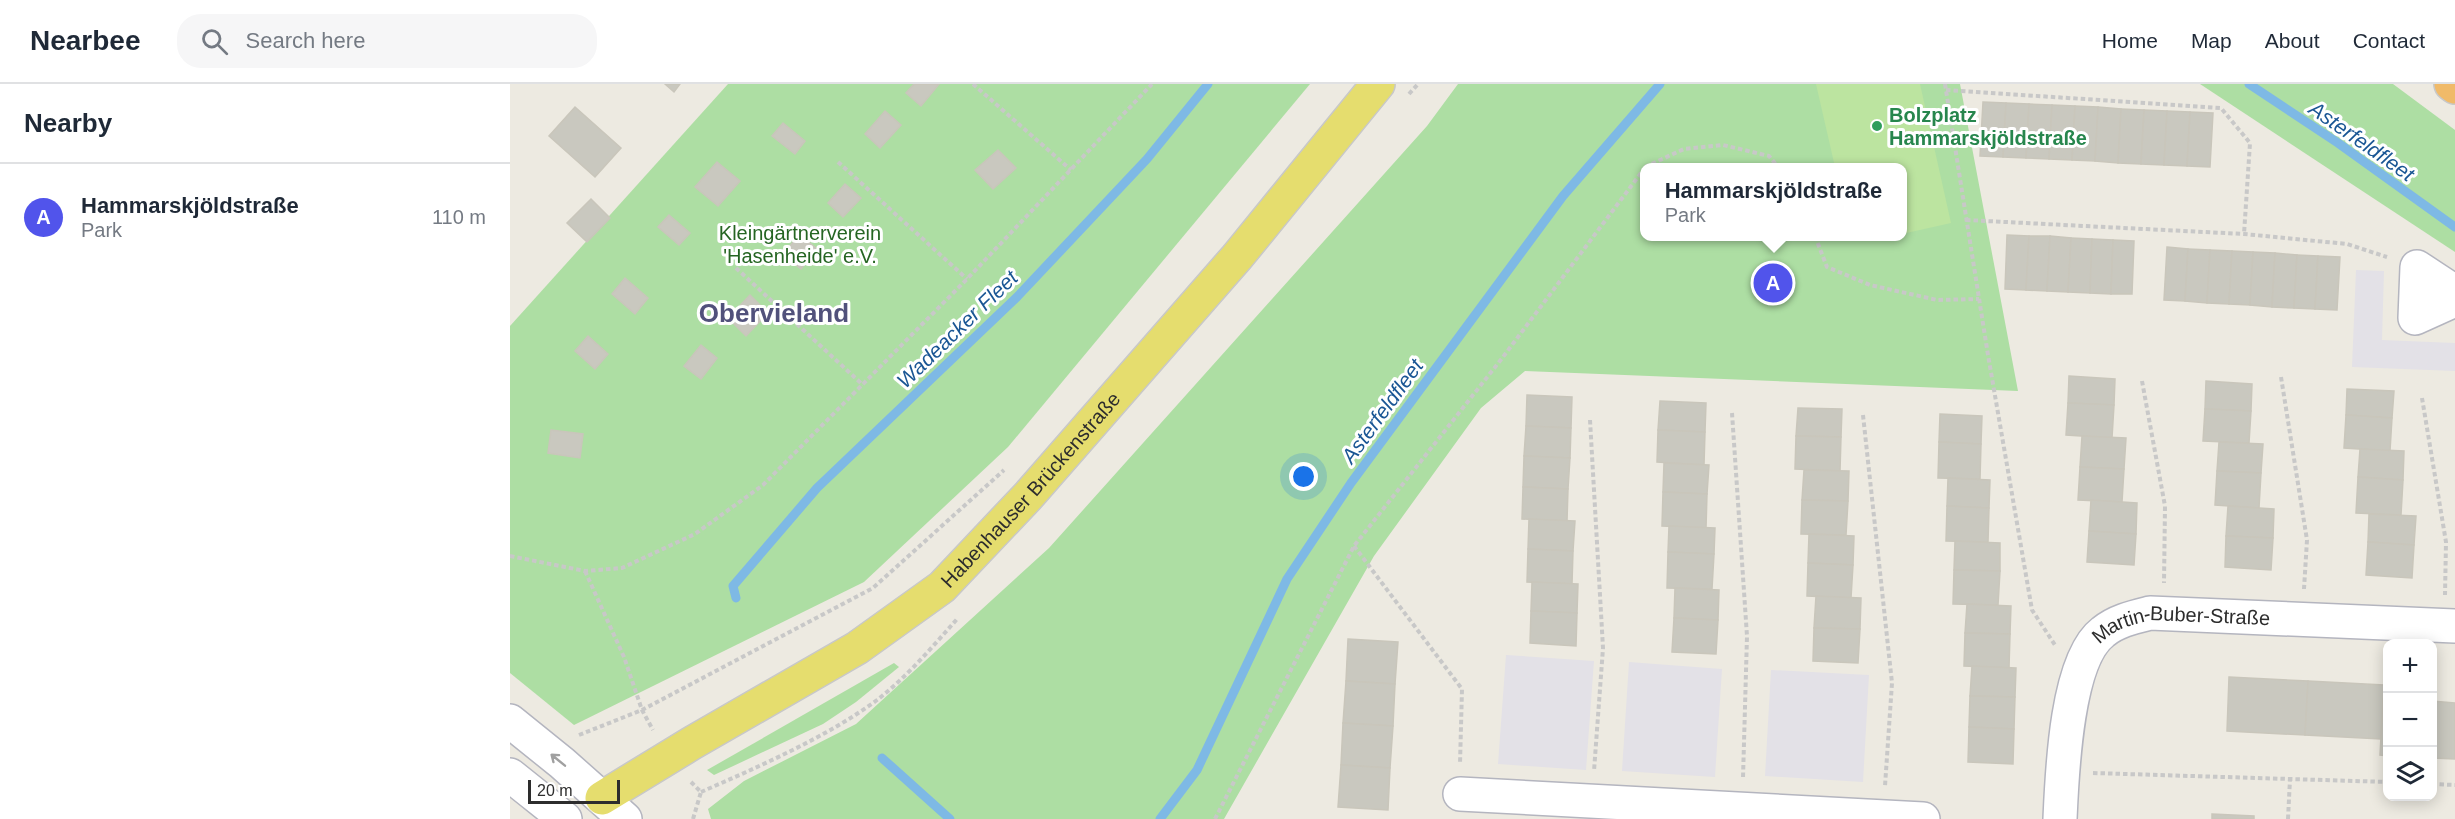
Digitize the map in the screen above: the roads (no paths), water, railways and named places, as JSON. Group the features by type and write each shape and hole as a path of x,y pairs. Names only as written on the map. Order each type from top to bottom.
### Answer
{"highway":[{"path":"2451,84 2455,87"}],"main road":[{"name":"Habenhauser Brückenstraße","path":"607,812 692,743 857,648 942,587 1029,495 1221,275 1378,84"}],"street":[{"path":"2455,292 2416,267 2415,318 2455,300"},
{"name":"Martin-Buber-Straße","path":"2060,819 2062,772 2076,679 2086,654 2102,632 2125,619 2150,613 2162,613 2450,626"},
{"path":"510,722 562,763 607,812"},
{"path":"510,774 565,819"},
{"path":"1460,794 1923,819"},
{"name":"Habenhauser Brückenstraße","path":"565,819 607,812"}],"waterway":[{"name":"Wadeacker Fleet","path":"736,598 733,586 817,488 1017,297 1147,159 1208,84"},
{"name":"Asterfeldfleet","path":"1160,819 1197,770 1287,579 1351,483 1563,196 1660,84"},
{"name":"Asterfeldfleet","path":"2249,84 2338,143 2455,227"},
{"name":"Wadeacker Fleet","path":"882,758 950,819"}],"place":[{"name":"Bolzplatz Hammarskjöldstraße","path":"1877,126"},
{"name":"Hammarskjöldstraße","path":"1773,283"}],"district":[{"name":"Obervieland","path":"774,313"}],"park label":[{"name":"Kleingärtnerverein 'Hasenheide' e.V.","path":"800,244"}]}
